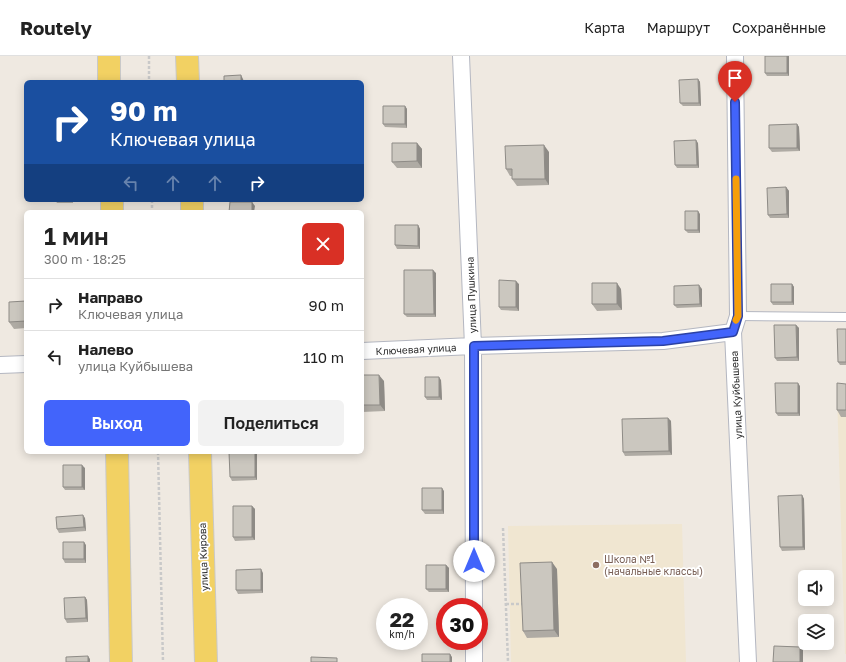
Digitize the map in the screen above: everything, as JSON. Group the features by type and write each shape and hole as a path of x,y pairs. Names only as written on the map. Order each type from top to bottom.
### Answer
{"main road":[{"path":"109,56 109,80"},
{"path":"187,56 188,80"},
{"path":"116,454 121,662"},
{"name":"улица Кирова","path":"200,454 206,662"}],"street":[{"name":"улица Пушкина","path":"461,56 474,346 474,598"},
{"name":"улица Куйбышева","path":"735,56 738,316 733,332 748,662"},
{"name":"Ключевая улица","path":"364,351 474,346 663,341 733,332"},
{"path":"0,365 24,364"},
{"path":"474,650 474,662"}],"lane":[{"path":"738,316 846,317"}],"path":[{"path":"149,56 149,80"},
{"path":"158,454 162,662"},
{"path":"503,528 508,662"},
{"path":"506,604 526,604"}],"shaded area":[{"path":"837,394 846,394 846,654 845,654"},
{"name":"Школа №1 (начальные классы)","path":"682,524 686,662 511,662 508,526"}],"building":[{"path":"765,56 787,56 787,73 765,73"},
{"path":"241,75 241,80 224,80 224,76"},
{"path":"698,79 699,103 680,103 679,80"},
{"path":"383,106 405,106 405,124 383,124"},
{"path":"797,124 797,148 769,148 769,125"},
{"path":"696,140 697,165 675,165 674,141"},
{"path":"392,143 417,143 417,161 392,162"},
{"path":"544,145 545,179 512,179 512,169 506,169 505,146"},
{"path":"786,187 787,214 768,215 767,188"},
{"path":"230,202 252,202 252,210 229,210"},
{"path":"685,211 698,211 698,230 685,230"},
{"path":"395,225 418,225 418,246 395,245"},
{"path":"404,270 433,270 434,314 404,314"},
{"path":"499,280 516,281 516,307 499,307"},
{"path":"592,283 617,283 617,304 592,304"},
{"path":"771,284 792,284 792,302 771,302"},
{"path":"699,285 700,304 674,305 674,286"},
{"path":"24,301 24,321 9,322 9,302"},
{"path":"774,325 796,325 797,357 775,358"},
{"path":"837,329 846,329 846,362 838,362"},
{"path":"364,375 379,375 380,405 364,405"},
{"path":"425,377 439,377 439,397 425,397"},
{"path":"775,383 798,383 798,413 776,413"},
{"path":"837,383 846,384 846,410 837,410"},
{"path":"668,418 669,451 623,452 622,419"},
{"path":"229,454 255,454 255,477 230,477"},
{"path":"63,465 82,465 82,487 63,487"},
{"path":"422,488 442,488 442,510 422,510"},
{"path":"802,495 803,547 780,547 778,496"},
{"path":"233,506 252,506 252,537 233,537"},
{"path":"83,515 84,527 57,529 56,517"},
{"path":"63,542 84,542 84,559 63,559"},
{"path":"552,562 554,630 523,631 520,563"},
{"path":"426,565 446,565 446,589 426,589"},
{"path":"261,569 261,590 236,590 236,570"},
{"path":"85,597 86,618 65,619 64,598"},
{"path":"774,646 798,647 798,650 800,650 800,662 773,662"},
{"path":"422,654 450,654 450,662 422,662"},
{"path":"88,656 88,662 66,662 66,657"},
{"path":"311,657 337,658 337,662 311,662"}],"slow traffic":[{"path":"736,179 738,316 736,320"}],"place":[{"name":"Школа №1 (начальные классы)","path":"596,565"}],"route":[{"path":"474,561 474,346 663,341 733,332 738,316 735,102"}]}
